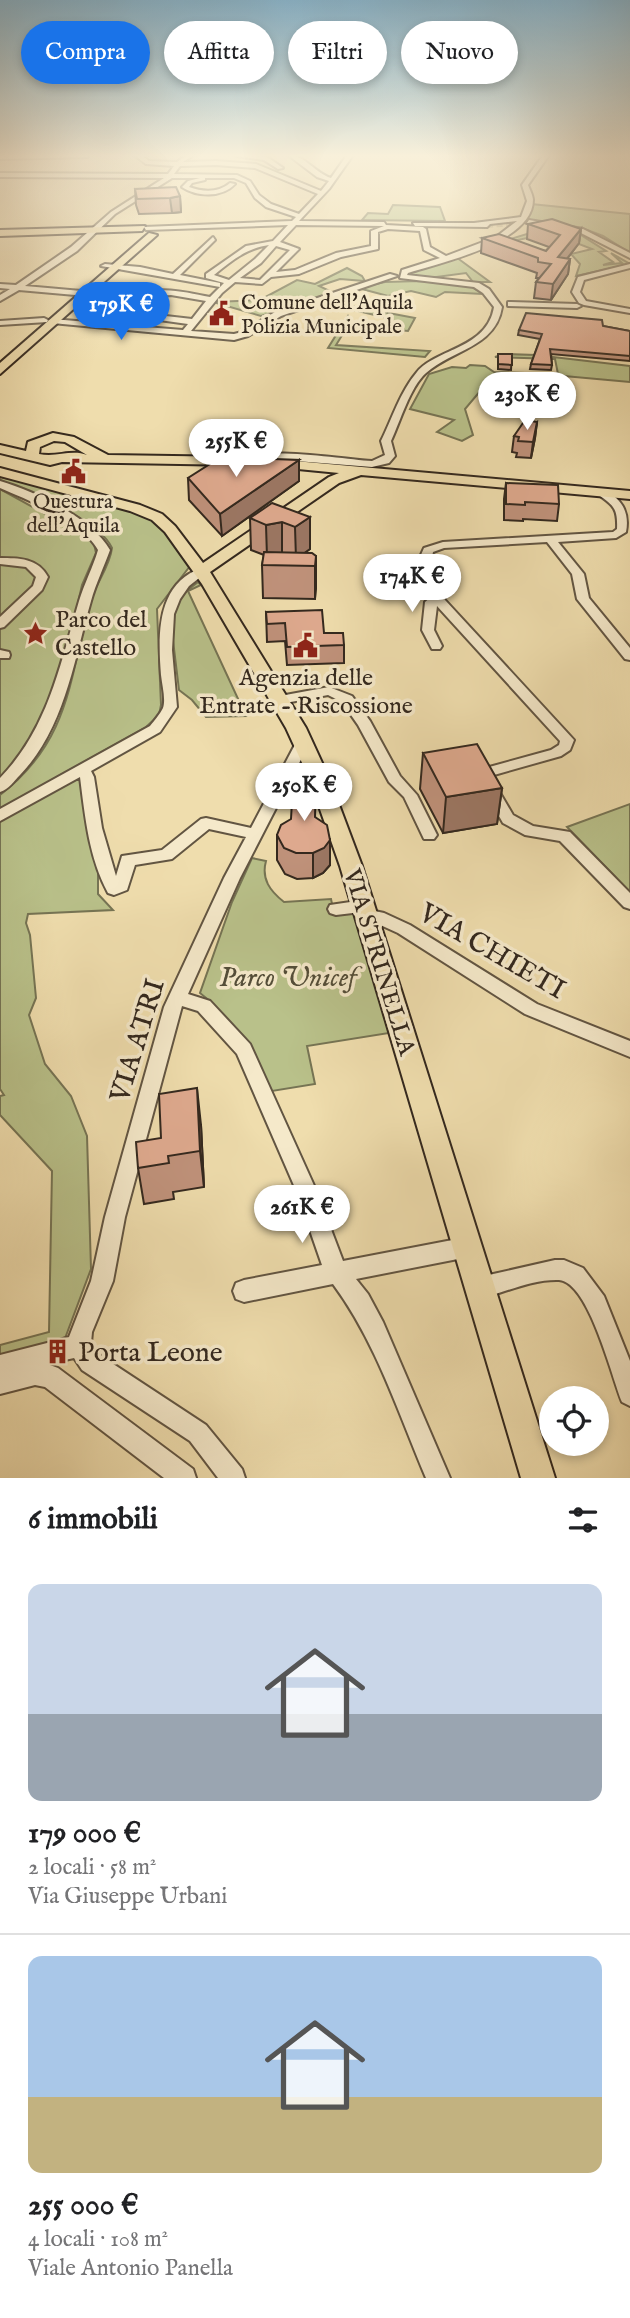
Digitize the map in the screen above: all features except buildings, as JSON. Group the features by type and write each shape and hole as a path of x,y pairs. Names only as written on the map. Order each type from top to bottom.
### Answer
{"main road":[{"path":"0,233 99,228 149,231"},
{"path":"99,228 130,235 149,231"},
{"path":"0,361 149,231"},
{"path":"110,266 130,244 130,235"},
{"path":"0,370 48,321"},
{"path":"0,448 34,449 66,438 98,456 117,460"},
{"path":"66,459 78,453 82,446"},
{"path":"34,449 42,460 242,461 332,467 601,493 625,502"},
{"path":"329,483 335,474 332,467"},
{"path":"202,570 329,483 364,470"},
{"name":"VIA STRINELLA","path":"0,472 152,515 170,529 202,570 280,700 365,911 538,1478"}],"street":[{"path":"0,299 74,249 103,224"},
{"path":"149,231 174,227 252,224"},
{"path":"185,333 211,300 292,224"},
{"path":"311,224 484,224 560,229 596,237 630,256"},
{"path":"400,278 405,272 443,257 505,237 519,226"},
{"path":"149,231 174,227"},
{"path":"271,275 296,272 339,255 375,247 374,231 382,227 423,229 427,248 443,257"},
{"path":"174,276 213,239"},
{"path":"110,266 231,283 259,283 271,275 295,250 273,244 249,245 209,276 231,283"},
{"path":"579,302 576,288 581,279 630,266"},
{"path":"0,323 48,321 216,337 244,335 273,316 374,282 400,278 473,285 506,306 579,302 630,311"},
{"path":"0,286 116,296"},
{"path":"113,327 120,320 112,315 106,303 128,289"},
{"path":"211,300 160,292 146,294 133,301 154,317 193,323 216,337"},
{"path":"242,461 268,456 370,464 386,461 390,456 386,441 421,372 462,350 495,320 506,306"},
{"path":"0,484 77,524 104,548 51,720 31,754 0,787"},
{"path":"625,502 622,530 615,535 430,548 426,557 433,571 437,598 568,740 556,753 487,772 486,781 503,813 526,830 567,837 630,903"},
{"path":"550,539 577,572 582,598 630,656"},
{"path":"0,561 29,564 39,570 42,577 38,587 0,624"},
{"path":"0,816 155,729 167,716 170,704 165,624 168,605 183,586 202,570"},
{"path":"436,646 428,628 431,602 437,598"},
{"path":"280,700 326,691 338,693 347,699 365,724 394,779 411,795 429,835"},
{"name":"VIA ATRI","path":"61,1356 81,1332 102,1281 116,1217 177,997 255,834 302,759"},
{"path":"82,769 87,776 102,858 114,889 121,886 129,859 168,854 204,824 213,822 255,834"},
{"path":"336,909 365,911"},
{"name":"VIA CHIETI","path":"365,911 404,929 531,1009 630,1049"},
{"path":"177,997 204,1006 244,1049 306,1189 337,1273 360,1302 375,1330 438,1478"},
{"path":"244,1290 468,1247"},
{"path":"480,1288 555,1270 571,1272 580,1277 592,1294 630,1394"},
{"path":"0,1366 61,1356 90,1362 198,1433 233,1478"},
{"path":"0,1382 35,1374 61,1356"},
{"path":"61,1356 184,1478"}],"green space":[{"path":"556,224 630,224 630,253 603,236 582,228"},
{"path":"540,230 576,232 606,251 599,252 613,262 603,265 622,263 611,253 630,264 576,276 580,264 571,254 592,249 551,233 484,247"},
{"path":"456,257 490,282 473,282 466,273 429,278 406,274"},
{"path":"347,268 362,276 365,281 340,279 319,286 334,293 261,316 213,302 260,300 297,280 315,284"},
{"path":"420,281 470,286 483,294 445,292 436,297 411,291 388,296 358,288 385,282"},
{"path":"321,302 415,318 408,331 385,329 391,319"},
{"path":"348,316 351,321 336,345 430,351 425,357 328,348"},
{"path":"504,354 630,366 630,382 564,376 532,383 492,377 465,409 473,435 462,441 437,432 454,420 410,409 429,374 452,367 466,368 470,365 485,366 494,372 558,374 555,359 495,357"},
{"path":"0,477 103,500 141,514 166,532 190,566 157,609 161,705 159,715 146,727 0,809 0,795 41,753 54,731 71,683 90,603 112,548 105,537 78,517 0,480"},
{"name":"Parco del Castello","path":"0,489 87,537 94,544 96,553 82,585 63,668 36,735 0,780"},
{"path":"198,582 201,585 188,591 246,716 206,717 192,700 179,690 172,632 175,600"},
{"path":"81,775 89,840 98,869 98,894 113,910 28,914 26,923 30,935 36,998 29,1015 45,1064 71,1096 87,1136 91,1269 64,1341 0,1358 0,1345 49,1332 52,1171 0,1115 0,1096 4,1095 0,1089 0,821"},
{"path":"630,804 630,892 567,827"},
{"name":"Parco Unicef","path":"252,858 266,861 268,884 284,902 331,899 334,913 354,911 389,1033 307,1046 315,1084 266,1092 247,1050 232,1026 200,993 232,902"}],"tunnel":[{"path":"487,225 501,224"}],"place":[{"name":"Comune dell'Aquila Polizia Municipale","path":"221,314"},
{"name":"Questura dell'Aquila","path":"73,472"},
{"name":"Parco del Castello","path":"35,633"},
{"name":"Agenzia delle Entrate - Riscossione","path":"306,646"},
{"name":"Porta Leone","path":"58,1351"}]}
